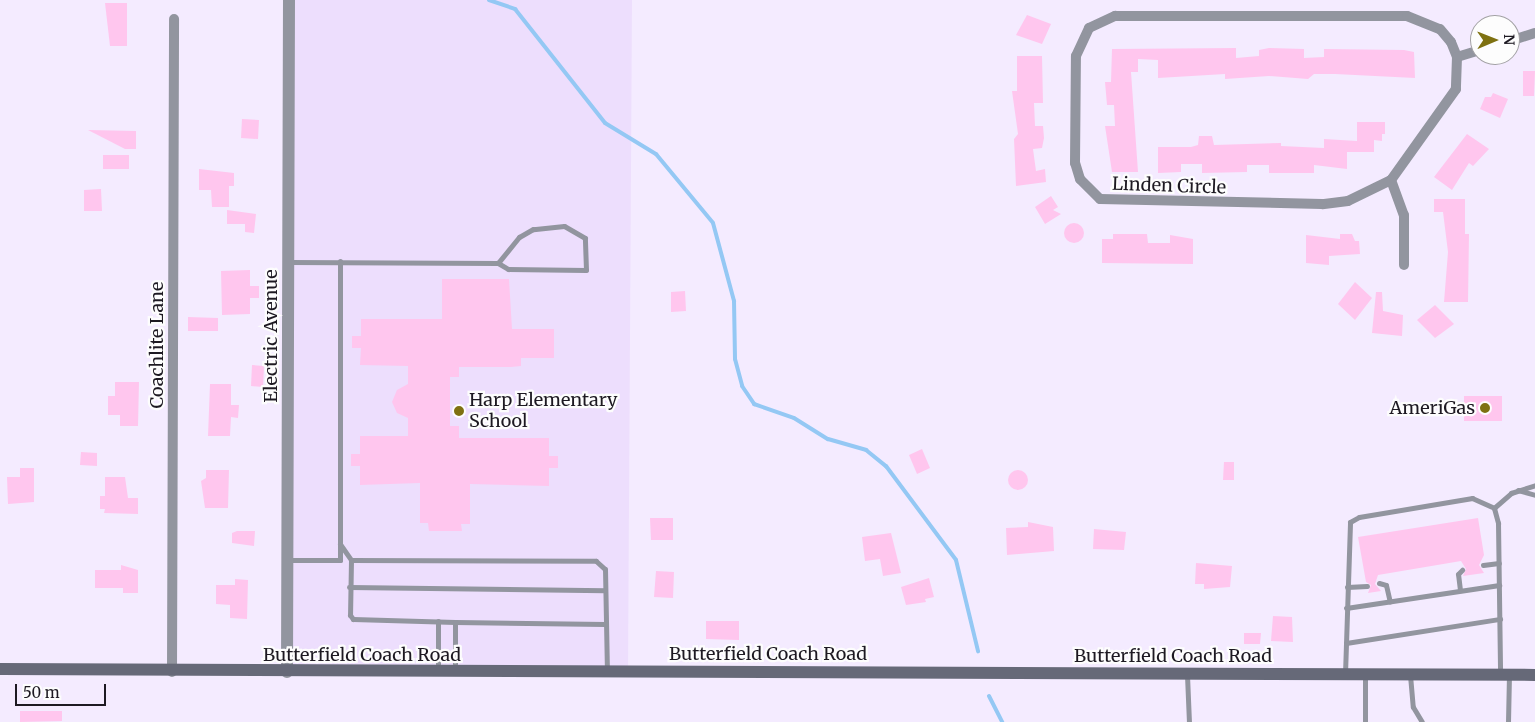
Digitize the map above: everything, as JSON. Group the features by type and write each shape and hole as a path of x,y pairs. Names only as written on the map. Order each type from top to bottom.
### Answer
{"main road":[{"name":"Butterfield Coach Road","path":"0,669 172,672 607,671 1535,675"}],"street":[{"name":"Electric Avenue","path":"287,672 289,0"},
{"name":"Linden Circle","path":"1115,16 1408,16 1440,30 1457,57 1458,82 1449,104 1391,180 1348,201 1322,204 1100,200 1080,179 1075,163 1076,56 1080,41 1089,28 1115,16"},
{"name":"Coachlite Lane","path":"172,672 174,18"},
{"path":"1520,38 1535,33"},
{"path":"1457,57 1470,53"},
{"path":"1391,180 1404,215 1404,265"}],"lane":[{"path":"289,262 498,263 508,269 586,270 585,238 564,226 533,229 519,237 498,263"},
{"path":"288,560 340,560 340,261"},
{"path":"1494,508 1518,490 1535,485"},
{"path":"1518,490 1535,495"},
{"path":"1345,674 1348,535 1355,518 1472,498 1494,508"},
{"path":"1494,508 1498,523 1500,619 1508,722"},
{"path":"340,543 351,560 349,587 350,615 353,619 605,624"},
{"path":"351,560 596,561 605,569 607,671"},
{"path":"1483,565 1499,564"},
{"path":"1460,590 1458,574 1462,570"},
{"path":"1379,583 1386,585 1390,602"},
{"path":"1346,608 1499,585"},
{"path":"1347,587 1367,586"},
{"path":"349,587 605,590"},
{"path":"1346,643 1500,619"},
{"path":"438,622 438,672"},
{"path":"455,622 455,672"},
{"path":"1187,674 1189,722"},
{"path":"1365,674 1365,722"},
{"path":"1410,675 1413,707 1422,722"}],"shaded area":[{"name":"Harp Elementary School","path":"289,0 632,0 628,671 287,672"}],"building":[{"path":"105,3 127,3 127,46 110,46"},
{"path":"1027,15 1051,24 1042,44 1016,35"},
{"path":"1236,48 1236,58 1259,56 1259,50 1269,48 1304,49 1304,58 1324,57 1324,49 1404,50 1414,52 1415,78 1314,74 1308,79 1269,76 1225,79 1225,74 1158,78 1158,60 1138,59 1138,72 1131,72 1138,172 1112,172 1105,126 1115,126 1114,105 1107,105 1105,82 1111,82 1112,49"},
{"path":"1017,56 1042,56 1043,103 1034,103 1035,126 1043,126 1044,138 1042,148 1033,149 1036,171 1045,169 1046,182 1016,186 1014,139 1018,134 1012,91 1017,91"},
{"path":"1523,71 1535,71 1534,96 1523,96"},
{"path":"1493,93 1508,99 1500,118 1480,109 1485,97 1491,97"},
{"path":"242,119 259,120 258,139 241,138"},
{"path":"1357,122 1385,122 1385,134 1382,134 1382,141 1374,140 1374,152 1347,152 1347,169 1314,165 1314,173 1269,173 1269,165 1247,165 1247,172 1202,173 1202,164 1181,164 1181,172 1158,173 1158,147 1191,147 1198,145 1199,136 1212,136 1214,145 1281,143 1281,146 1324,148 1324,139 1357,141"},
{"path":"88,130 136,131 136,149 125,149"},
{"path":"1467,134 1489,149 1473,166 1469,163 1452,190 1434,177"},
{"path":"103,155 129,155 129,169 103,169"},
{"path":"199,169 234,173 234,186 229,186 229,207 212,207 211,190 199,190"},
{"path":"101,189 102,211 84,211 84,190"},
{"path":"1051,196 1058,207 1053,210 1061,214 1045,224 1035,207"},
{"path":"1434,199 1465,199 1465,234 1469,234 1468,302 1444,302 1448,252 1443,212 1434,212"},
{"path":"227,210 256,214 254,233 245,232 245,224 227,224"},
{"path":"1074,223 1081,226 1084,233 1081,240 1074,243 1067,240 1064,233 1067,226"},
{"path":"1113,234 1147,234 1148,243 1170,243 1170,235 1193,239 1193,264 1102,263 1102,239 1113,239"},
{"path":"1340,234 1352,234 1355,241 1359,241 1360,254 1329,256 1329,265 1306,263 1306,235 1340,239"},
{"path":"250,270 250,286 259,286 259,298 250,298 250,314 222,315 221,271"},
{"path":"442,279 509,279 512,329 554,329 554,358 521,358 521,366 511,367 459,367 459,377 450,377 450,426 459,426 459,438 549,438 549,456 558,456 558,468 549,468 549,486 470,484 470,524 461,524 462,531 429,531 428,523 420,523 420,483 360,485 360,466 351,466 351,454 360,454 360,436 408,436 408,418 397,413 392,402 397,390 408,384 408,366 360,365 361,348 352,348 352,336 361,336 361,319 442,319"},
{"path":"1355,282 1372,298 1355,320 1338,304"},
{"path":"685,291 686,311 671,312 671,292"},
{"path":"1376,292 1382,292 1383,311 1403,315 1402,336 1372,333"},
{"path":"1435,305 1454,324 1435,338 1417,320"},
{"path":"188,317 218,318 218,331 188,331"},
{"path":"252,365 264,366 263,387 251,386"},
{"path":"115,382 139,382 138,426 120,426 120,415 108,415 108,396 115,396"},
{"path":"210,384 231,384 231,405 239,405 238,418 231,417 230,436 208,436"},
{"path":"1464,396 1502,396 1502,421 1464,421"},
{"path":"922,449 930,468 917,474 909,455"},
{"path":"81,452 97,453 97,466 80,465"},
{"path":"1224,462 1234,462 1234,480 1223,480"},
{"path":"20,468 34,468 34,502 8,504 7,477 20,477"},
{"path":"206,470 229,470 228,508 205,508 201,481 206,478"},
{"path":"1018,470 1025,473 1028,480 1025,487 1018,490 1011,487 1008,480 1011,473"},
{"path":"105,477 125,477 128,498 138,498 138,514 104,513 105,509 100,509 100,496 105,496"},
{"path":"650,518 673,518 673,540 651,540"},
{"path":"1478,518 1484,555 1479,565 1484,573 1463,576 1466,569 1461,561 1378,575 1375,584 1381,591 1368,593 1371,585 1366,582 1358,537"},
{"path":"1028,522 1053,527 1054,551 1007,555 1006,528 1028,527"},
{"path":"1094,529 1126,532 1124,550 1093,549"},
{"path":"237,531 255,531 254,546 232,543 232,533"},
{"path":"891,533 901,573 883,576 880,559 865,561 862,537"},
{"path":"1196,563 1232,566 1230,587 1204,589 1204,584 1195,584"},
{"path":"121,565 138,570 138,593 123,593 123,588 95,588 95,570 121,570"},
{"path":"656,571 674,572 673,598 654,597"},
{"path":"929,578 934,597 925,599 926,602 906,605 901,587"},
{"path":"235,579 248,580 247,619 230,618 230,605 216,604 216,585 235,585"},
{"path":"1273,616 1292,617 1293,642 1271,641"},
{"path":"706,621 739,621 739,640 706,639"},
{"path":"1244,633 1261,633 1260,644 1244,644"},
{"path":"20,711 62,711 62,721 20,722"}],"waterway":[{"path":"489,0 515,9 605,123 656,154 713,223 734,301 735,359 742,386 754,404 794,418 828,439 866,450 886,466 956,560 978,651"},
{"path":"989,696 1002,722"}],"place":[{"name":"AmeriGas","path":"1485,408"},
{"name":"Harp Elementary School","path":"459,411"}]}
